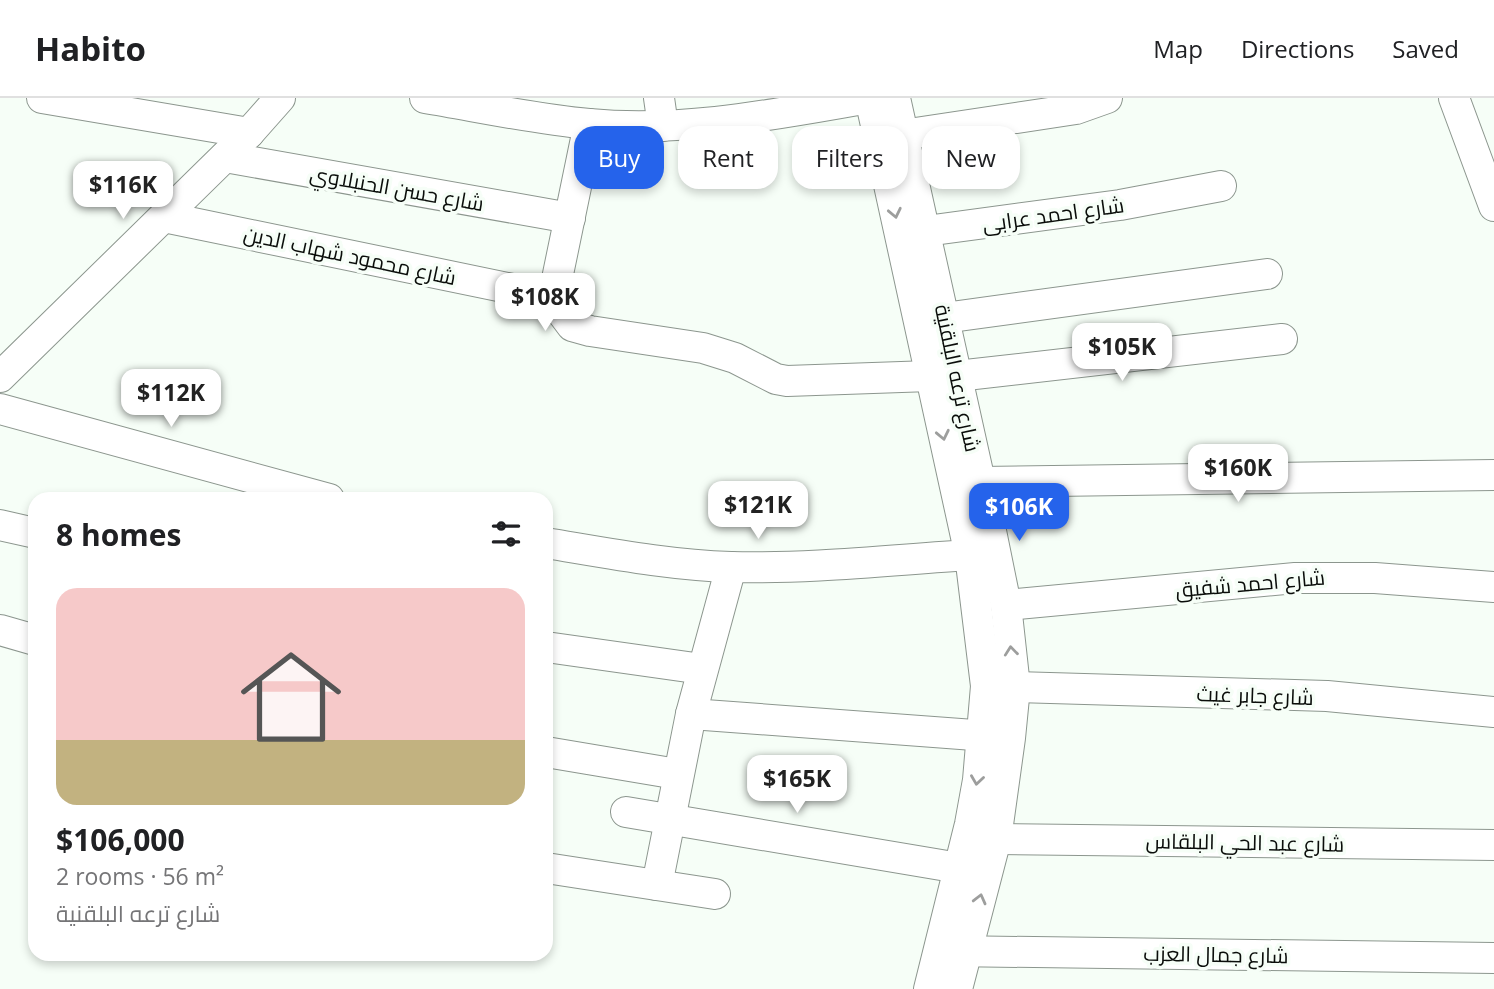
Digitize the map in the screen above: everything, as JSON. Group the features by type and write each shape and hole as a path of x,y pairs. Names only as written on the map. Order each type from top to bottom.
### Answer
{"street":[{"path":"42,98 249,133"},
{"path":"0,377 225,157 280,98"},
{"path":"425,98 589,124 661,112 720,123 869,98"},
{"name":"شارع ترعه البلقنية","path":"869,98 944,376 980,482 1006,605 1015,687 997,736 959,868 953,951 957,989"},
{"name":"شارع ترعه البلقنية","path":"895,98 900,126"},
{"path":"1454,98 1494,206"},
{"path":"908,134 1095,100"},
{"path":"589,124 557,279 556,298 572,326 704,348 735,358 776,379 787,381 944,376 1282,339"},
{"name":"شارع حسن الحنبلاوي","path":"225,157 570,218"},
{"name":"شارع ترعه البلقنية","path":"908,159 944,318 944,376 986,687 997,736 996,839 953,951 929,989"},
{"name":"شارع احمد عرابى","path":"926,231 1120,205 1221,186"},
{"name":"شارع محمود شهاب الدين","path":"164,216 556,298"},
{"path":"944,318 1267,274"},
{"path":"0,409 303,492"},
{"path":"980,482 1494,475"},
{"path":"0,525 28,531"},
{"path":"553,544 669,563 731,567 797,566 970,555"},
{"path":"657,885 677,774 702,669 731,567"},
{"name":"شارع احمد شفيق","path":"1006,605 1295,578 1375,578 1494,587"},
{"path":"0,630 28,638"},
{"path":"553,648 702,669"},
{"name":"شارع جابر غيث","path":"1015,687 1327,696 1494,712"},
{"path":"691,714 997,736"},
{"path":"553,753 677,774"},
{"path":"626,812 959,868"},
{"name":"شارع عبد الحي البلقاس","path":"996,839 1494,845"},
{"path":"553,869 715,894"},
{"name":"شارع جمال العزب","path":"953,951 1494,958"}]}
